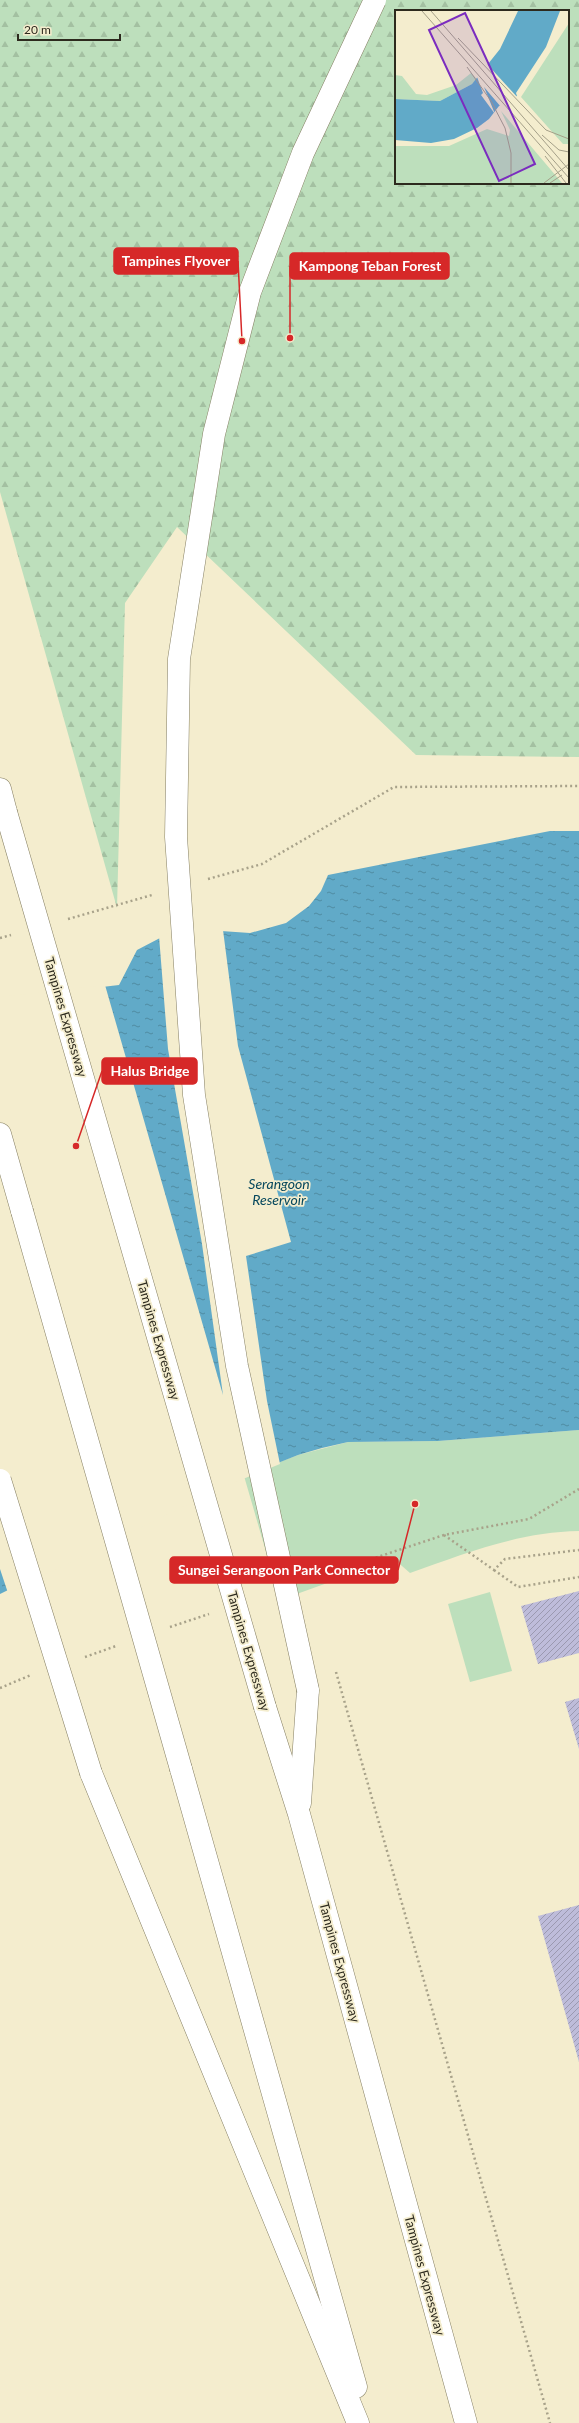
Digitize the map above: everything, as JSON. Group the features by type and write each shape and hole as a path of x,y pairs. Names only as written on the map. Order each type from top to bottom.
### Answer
{"highway":[{"path":"299,1814 308,1690 238,1366 194,1095 176,837 179,659 214,434 250,292 303,153 375,0"},
{"name":"Tampines Expressway","path":"0,789 265,1707 299,1814 466,2423"},
{"path":"0,1134 366,2423"},
{"path":"0,1480 91,1773 358,2423"}],"path":[{"path":"202,881 262,864 394,787 579,786"},
{"path":"60,921 157,893"},
{"path":"0,938 15,934"},
{"path":"444,1534 518,1587 579,1577"},
{"path":"494,1570 505,1559 579,1550"},
{"path":"334,1664 550,2423"}],"green space":[{"path":"0,0 579,0 579,757 416,755 177,527 125,603 117,908 0,492"},
{"path":"579,1430 579,1531 557,1532 514,1539 472,1551 410,1573 394,1559 280,1600 244,1476 298,1455 348,1442 438,1441"},
{"path":"490,1592 512,1671 470,1682 448,1604"}],"water":[{"name":"Serangoon Reservoir","path":"550,831 579,831 579,1430 438,1441 348,1442 322,1448 298,1455 223,1485 0,1594 0,999 119,985 137,950 160,938 221,931 250,933 286,923 309,906 321,891 328,875"}],"pier":[{"path":"203,924 223,930 238,1046 291,1242 246,1256 267,1401 280,1464 223,1487 8,1593 0,1569 0,997 105,985 223,1395 202,1244 168,1049 159,936"}],"building":[{"path":"579,1591 579,1653 538,1664 521,1606"},
{"path":"579,1698 579,1749 565,1702"},
{"path":"579,1905 579,2062 538,1916"}],"place":[{"name":"Kampong Teban Forest","path":"290,338"},
{"name":"Tampines Flyover","path":"242,341"},
{"name":"Halus Bridge","path":"76,1146"},
{"name":"Sungei Serangoon Park Connector","path":"415,1504"}]}
